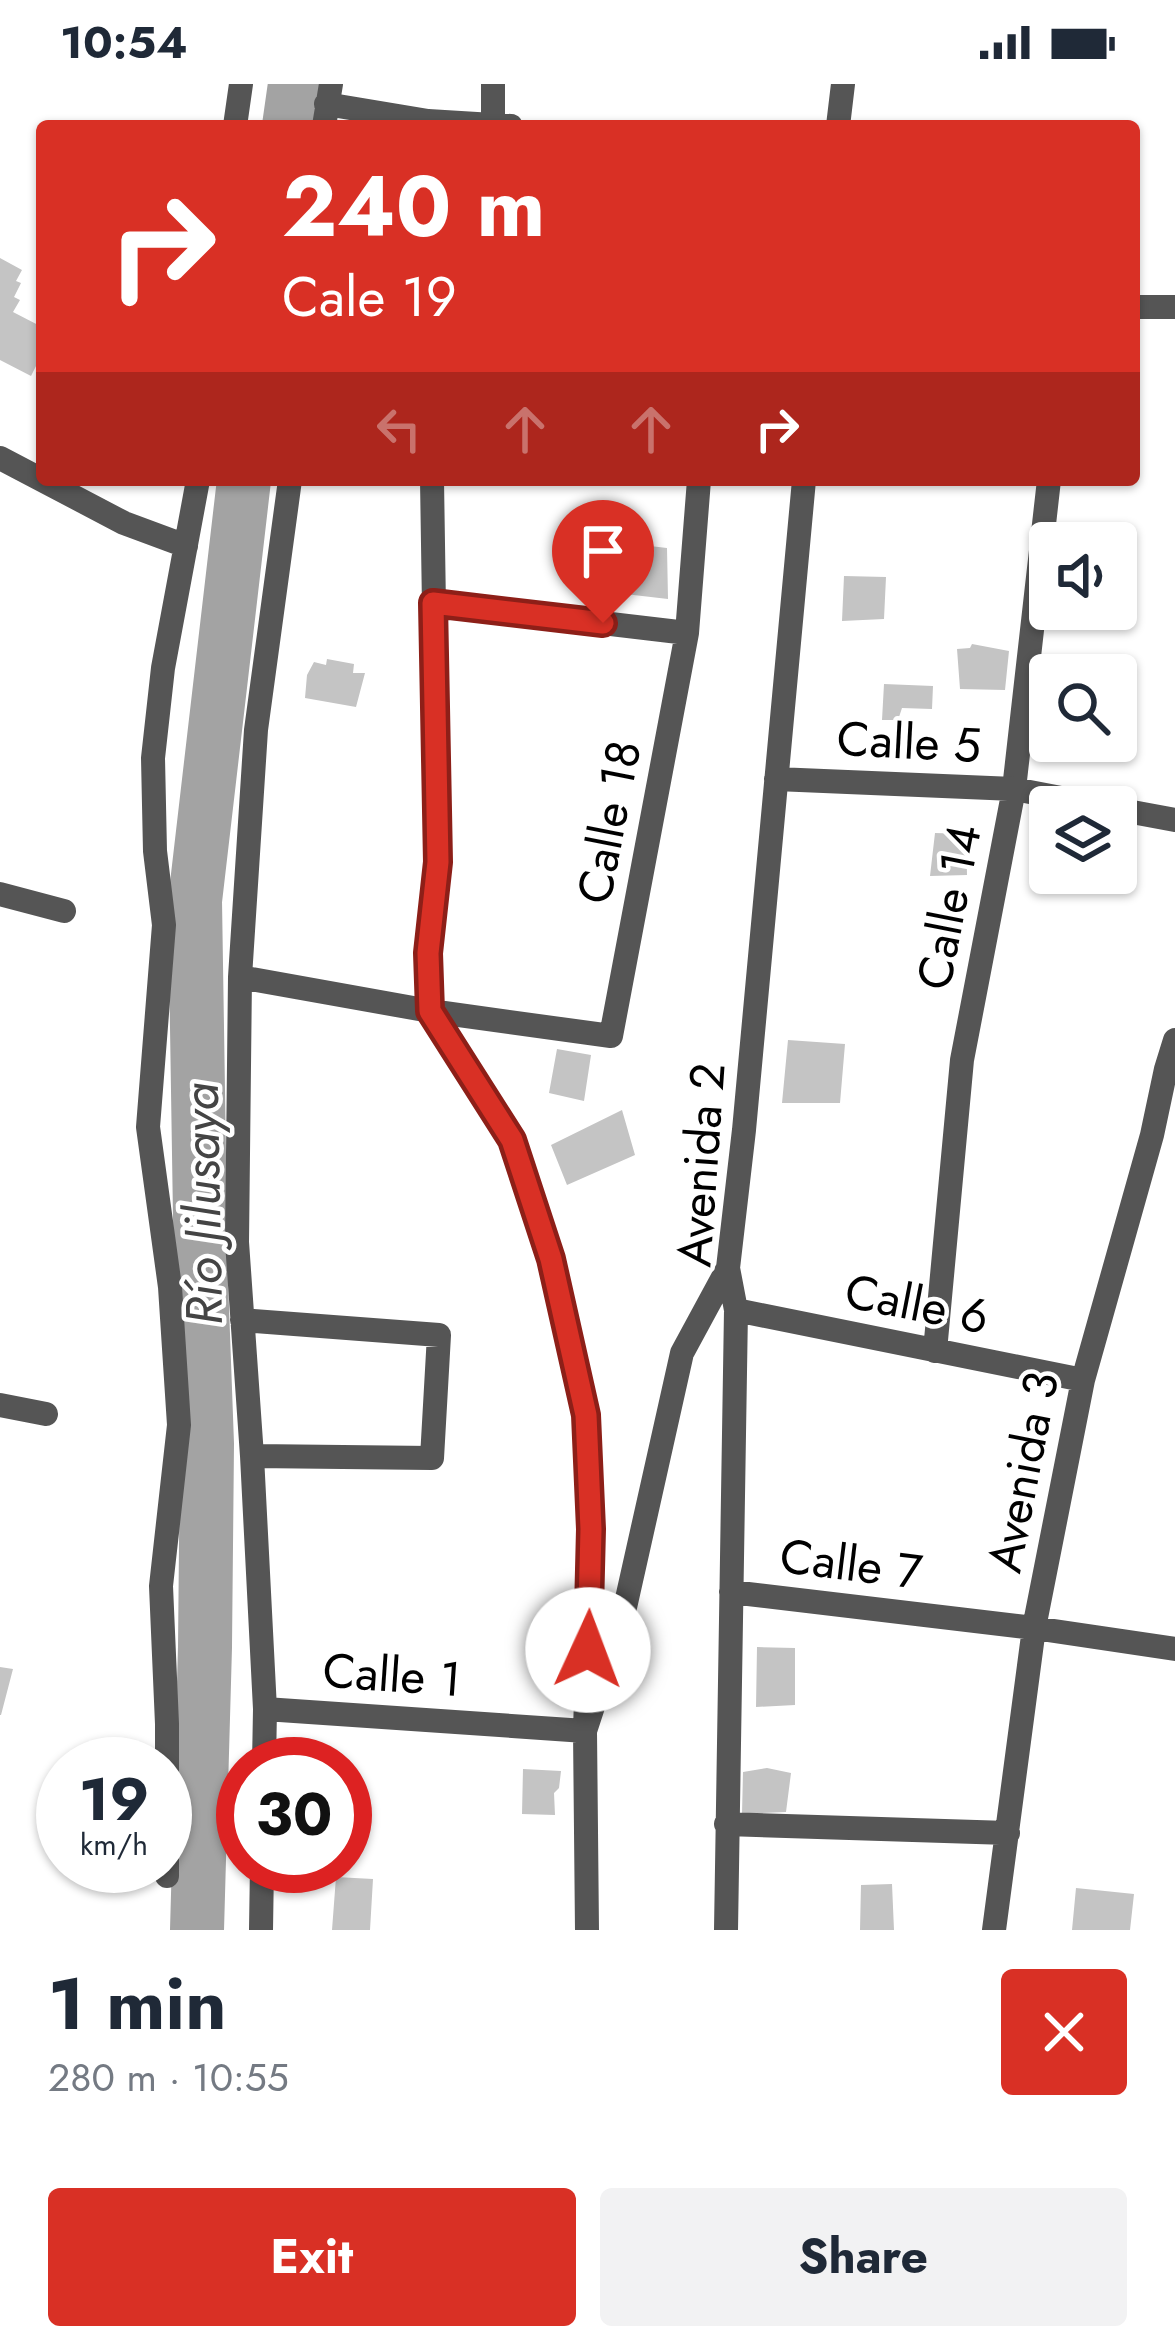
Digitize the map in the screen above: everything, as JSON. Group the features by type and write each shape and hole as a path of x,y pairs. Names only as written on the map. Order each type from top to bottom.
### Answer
{"street":[{"path":"237,120 241,84"},
{"path":"493,84 501,120"},
{"path":"839,120 843,84"},
{"path":"327,105 407,120"},
{"path":"1140,307 1175,308"},
{"path":"0,458 36,477"},
{"path":"53,486 124,524 186,546"},
{"path":"167,1737 161,1586 179,1425 170,1287 148,1127 164,925 155,851 153,758 163,668 197,486"},
{"path":"264,1737 237,1242 241,977 256,730 289,486"},
{"path":"432,486 438,862 428,953 430,1011 512,1140 551,1259 586,1415 591,1529 585,1731 587,1930"},
{"name":"Calle 18","path":"430,1011 611,1036 687,633 699,486"},
{"name":"Avenida 2","path":"726,1930 736,1310 728,1268 803,486"},
{"name":"Calle 14","path":"935,1351 962,1060 1014,789 1048,486"},
{"path":"433,603 687,633"},
{"name":"Calle 5","path":"776,778 1029,792"},
{"name":"Calle 5","path":"1137,813 1175,820"},
{"path":"0,894 64,911"},
{"path":"241,977 430,1011"},
{"name":"Avenida 3","path":"994,1930 1034,1628 1083,1380 1164,1137 1166,1069 1175,1040"},
{"path":"585,1731 624,1612 682,1353 728,1268"},
{"name":"Calle 6","path":"736,1310 1083,1380"},
{"path":"242,1319 439,1335 432,1458 252,1456"},
{"path":"0,1405 46,1414"},
{"name":"Calle 7","path":"731,1592 1175,1649"},
{"name":"Calle 1","path":"265,1709 585,1731"},
{"path":"727,1824 1008,1833"},
{"path":"261,1930 262,1893"}],"building":[{"path":"0,258 22,270 14,297 20,300 13,312 36,324 36,366 31,376 0,360"},
{"path":"607,541 667,548 668,599 599,591"},
{"path":"844,576 886,577 884,619 842,621"},
{"path":"972,644 1009,651 1005,690 960,689 957,649"},
{"path":"327,659 354,664 353,673 365,673 356,707 305,698 307,675 314,662 326,665"},
{"path":"884,684 933,686 932,709 902,708 898,720 882,720"},
{"path":"935,833 966,834 967,875 930,876"},
{"path":"788,1040 845,1044 840,1103 782,1103"},
{"path":"557,1049 591,1055 584,1101 549,1093"},
{"path":"622,1110 635,1155 567,1185 551,1145"},
{"path":"757,1647 795,1648 795,1705 756,1707"},
{"path":"0,1667 13,1669 1,1715 0,1715"},
{"path":"767,1768 791,1773 786,1812 742,1814 743,1772"},
{"path":"523,1769 561,1771 554,1793 555,1815 522,1814"},
{"path":"373,1879 370,1930 332,1930 335,1893 372,1893"},
{"path":"892,1884 894,1930 860,1930 861,1885"},
{"path":"1076,1888 1134,1894 1130,1930 1072,1930"}],"waterway":[{"name":"Río Jilusaya","path":"290,120 295,84"},
{"name":"Río Jilusaya","path":"197,1930 207,1444 195,901 243,486"}],"route":[{"path":"588,1650 591,1529 586,1415 551,1259 512,1140 430,1011 428,953 438,862 433,603 603,623"}]}
